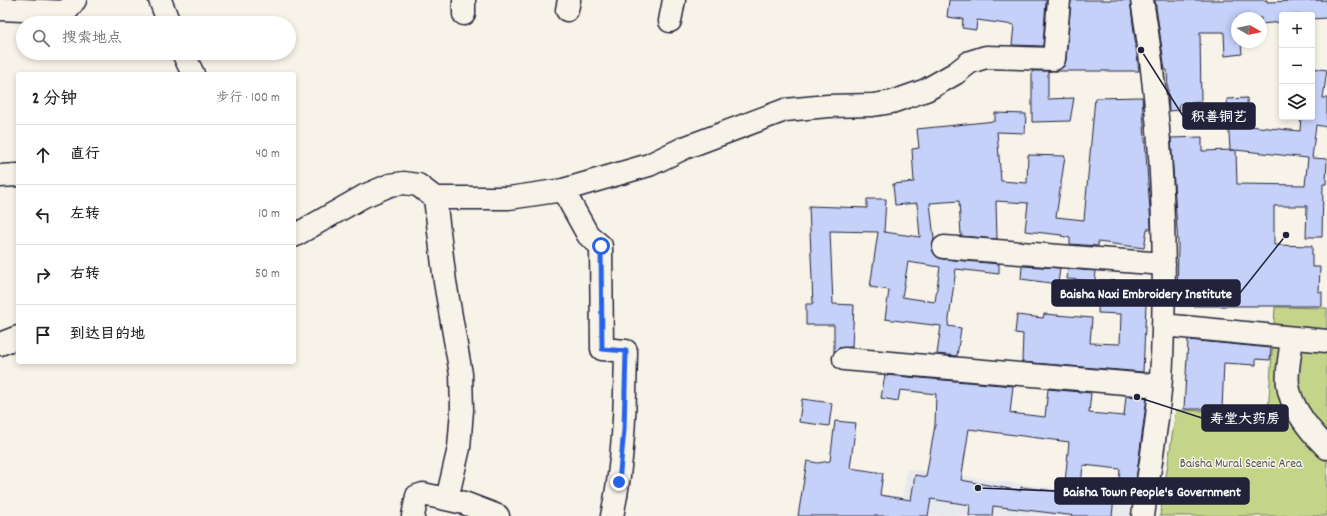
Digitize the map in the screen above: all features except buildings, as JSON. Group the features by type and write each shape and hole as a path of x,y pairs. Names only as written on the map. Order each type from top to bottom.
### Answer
{"street":[{"path":"0,9 66,12 76,0"},
{"path":"160,0 166,16"},
{"path":"670,21 674,0"},
{"path":"296,235 364,196 390,185 404,183 418,185 435,198 509,198 563,190 649,165 684,148 785,110 892,102 926,90 970,62 986,57 1054,59 1059,0"},
{"path":"1142,0 1150,43 1155,102 1164,264 1160,386 1144,516"},
{"path":"186,60 192,72"},
{"path":"0,176 16,175"},
{"path":"563,190 588,235 601,246 602,349 626,351 624,430 619,482 612,516"},
{"path":"435,198 445,282 461,374 462,410 459,448 446,498"},
{"path":"944,247 1164,264"},
{"path":"1162,325 1327,341"},
{"path":"0,344 16,338"},
{"path":"1292,338 1288,385 1293,401 1311,432 1327,448"},
{"path":"844,359 1160,386"},
{"path":"413,516 417,496 423,494 464,503 498,516"}],"shaded area":[{"path":"907,469 1132,498 1130,516 899,516"}],"green space":[{"name":"Baisha Mural Scenic Area","path":"1275,307 1327,308 1327,516 1160,516 1176,410 1268,413"}],"place":[{"name":"积善铜艺","path":"1141,50"},
{"name":"Baisha Naxi Embroidery Institute","path":"1286,235"},
{"name":"寿堂大药房","path":"1137,397"},
{"name":"Baisha Town People's Government","path":"978,488"}],"route":[{"path":"601,246 602,349 626,351 624,430 619,482"}]}
